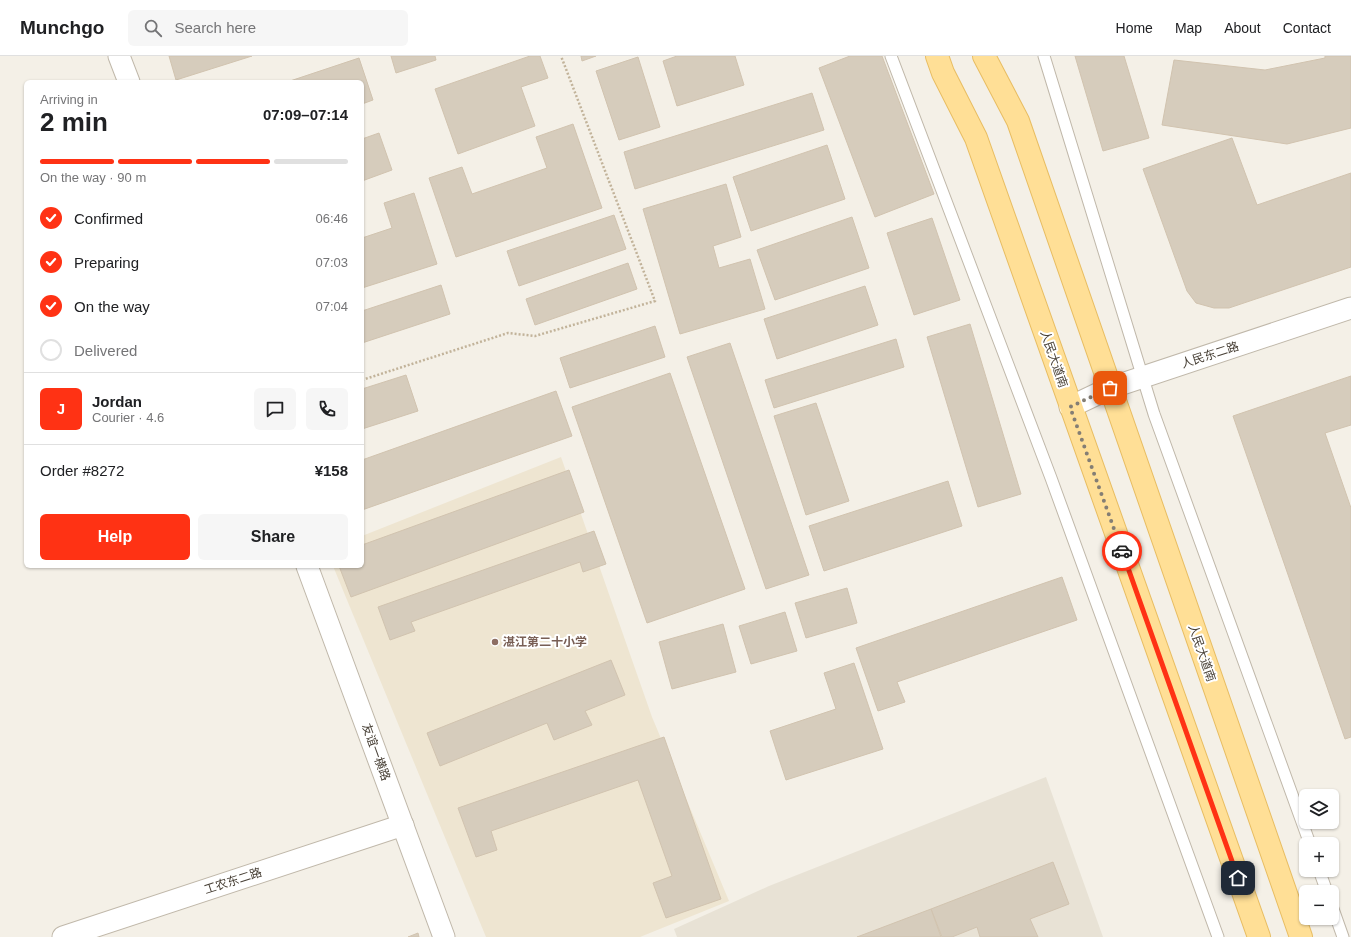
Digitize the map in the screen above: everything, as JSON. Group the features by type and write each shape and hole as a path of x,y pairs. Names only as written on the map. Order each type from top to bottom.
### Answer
{"main road":[{"name":"人民大道南","path":"937,56 943,73 976,138 1070,407 1259,937"},
{"name":"人民大道南","path":"984,56 1018,121 1301,937"}],"street":[{"path":"119,56 128,80"},
{"name":"人民东二路","path":"1070,407 1110,388 1351,308"},
{"name":"友谊一横路","path":"308,568 444,937"},
{"name":"工农东二路","path":"63,937 402,825"}],"lane":[{"path":"891,56 1051,478 1218,937"},
{"path":"1044,56 1154,414 1307,837"},
{"path":"1339,925 1343,937"}],"path":[{"path":"364,379 508,334 535,336 655,301 560,56"}],"shaded area":[{"name":"湛江第二十小学","path":"561,457 652,717 729,901 640,937 486,937 334,568 364,568 364,535"},
{"path":"1046,777 1103,937 677,937 674,929 769,886"}],"building":[{"path":"169,56 252,56 176,80"},
{"path":"391,56 435,56 436,60 396,73"},
{"path":"530,56 540,56 548,78 521,87 535,126 458,154 435,89"},
{"path":"581,56 596,56 582,61"},
{"path":"677,56 735,56 744,85 677,106 663,61"},
{"path":"850,56 882,56 934,194 875,217 819,68"},
{"path":"1075,56 1124,56 1149,138 1103,151"},
{"path":"1325,56 1351,56 1351,128 1287,144 1162,125 1174,60 1265,70 1325,58"},
{"path":"638,57 660,127 619,140 596,71"},
{"path":"359,58 373,100 364,103 364,80 293,80"},
{"path":"812,93 824,130 635,189 624,152"},
{"path":"573,124 602,208 456,257 429,178 462,167 472,194 547,168 536,137"},
{"path":"379,133 392,170 364,180 364,138"},
{"path":"1232,138 1257,205 1351,173 1351,267 1229,308 1214,308 1196,303 1187,291 1143,169"},
{"path":"827,145 845,199 751,231 733,177"},
{"path":"726,184 741,237 713,246 719,268 750,259 765,309 680,334 643,209"},
{"path":"414,193 437,264 364,287 364,237 392,228 384,203"},
{"path":"614,215 626,249 519,286 507,251"},
{"path":"852,217 869,268 775,300 757,250"},
{"path":"932,218 960,300 914,315 887,233"},
{"path":"628,263 637,289 535,325 526,299"},
{"path":"441,285 450,314 364,342 364,310"},
{"path":"865,286 878,325 777,359 764,319"},
{"path":"970,324 1021,494 978,507 927,337"},
{"path":"655,326 665,357 570,388 560,358"},
{"path":"896,339 904,367 774,408 765,380"},
{"path":"730,343 809,575 766,589 687,357"},
{"path":"670,373 745,589 647,623 572,407"},
{"path":"406,375 418,411 364,428 364,388"},
{"path":"1351,376 1351,425 1325,433 1351,508 1351,737 1345,739 1233,416"},
{"path":"556,391 572,436 364,509 364,459"},
{"path":"816,403 849,501 806,515 774,416"},
{"path":"569,470 584,512 351,597 340,568 364,568 364,544"},
{"path":"948,481 962,526 824,571 809,526"},
{"path":"594,531 606,564 583,572 580,562 411,622 415,631 390,640 378,607"},
{"path":"1062,577 1077,620 897,682 905,702 878,711 856,648"},
{"path":"847,588 857,623 806,638 795,603"},
{"path":"785,612 797,651 751,664 739,626"},
{"path":"723,624 736,672 672,689 659,642"},
{"path":"611,660 625,695 585,711 592,725 554,740 547,723 440,766 427,733"},
{"path":"854,663 883,749 786,780 770,731 836,709 824,673"},
{"path":"664,737 721,899 666,918 653,883 672,876 638,780 491,831 497,850 476,857 458,808"},
{"path":"1053,862 1069,904 1030,919 1038,937 980,937 977,927 952,937 942,937 931,909"},
{"path":"931,909 941,937 857,937"},
{"path":"418,933 419,937 408,937"}],"way so far":[{"path":"1110,388 1070,407 1122,551"}],"place":[{"name":"湛江第二十小学","path":"495,642"}],"route":[{"path":"1122,551 1238,878"}]}
